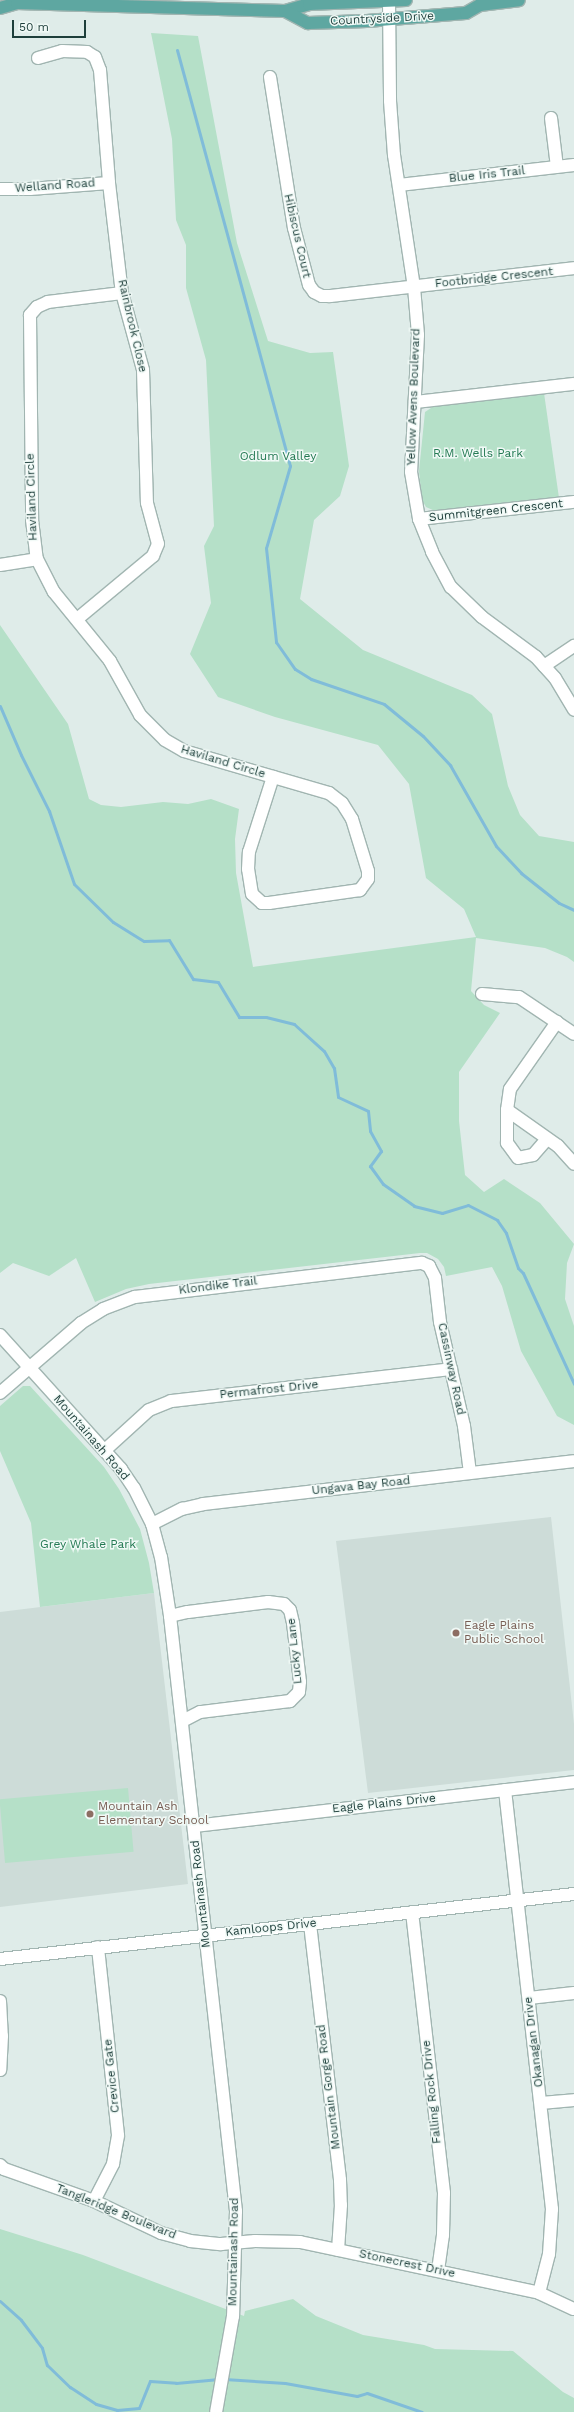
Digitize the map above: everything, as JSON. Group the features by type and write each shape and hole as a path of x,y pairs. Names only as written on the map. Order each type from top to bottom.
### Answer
{"main road":[{"name":"Countryside Drive","path":"0,8 14,2 285,11 309,4 406,0"},
{"name":"Countryside Drive","path":"285,11 308,23 466,13 475,2 519,0"}],"street":[{"name":"Yellow Avens Boulevard","path":"389,1 390,101 394,155 414,287 418,335 411,472 419,519 437,562 462,599 482,617 536,657 544,666 574,710"},
{"name":"Rainbrook Close","path":"38,58 62,51 87,52 95,57 100,70 122,293 143,370 147,503 158,544 153,556 77,618"},
{"name":"Hibiscus Court","path":"270,77 294,228 309,285 314,292 322,296 414,287"},
{"path":"551,118 557,167"},
{"name":"Blue Iris Trail","path":"399,184 574,165"},
{"name":"Welland Road","path":"0,190 110,183"},
{"name":"Footbridge Crescent","path":"414,287 574,268"},
{"name":"Haviland Circle","path":"122,293 48,302 37,307 30,315 32,520 37,559 54,592 77,618 110,661 140,715 160,736 184,751 328,793 342,803 352,819 368,871 368,879 360,890 270,903 262,903 252,894 248,869 249,852 273,777"},
{"path":"415,402 574,384"},
{"name":"Summitgreen Crescent","path":"419,519 574,502"},
{"path":"0,565 37,559"},
{"path":"544,666 574,646"},
{"path":"482,994 519,997 574,1034"},
{"path":"547,1139 533,1155 518,1158 507,1143 507,1110 510,1089 557,1022"},
{"path":"507,1110 558,1146 574,1164"},
{"name":"Klondike Trail","path":"0,1393 81,1323 103,1309 135,1297 415,1263 428,1266"},
{"name":"Cassinway Road","path":"428,1266 435,1278 440,1322 464,1426 470,1473"},
{"name":"Mountainash Road","path":"0,1335 105,1450 128,1479 152,1524 161,1556 170,1616 235,2197 236,2243 231,2334 216,2412"},
{"name":"Permafrost Drive","path":"105,1450 149,1410 171,1401 451,1369"},
{"name":"Ungava Bay Road","path":"152,1524 182,1509 203,1504 574,1461"},
{"name":"Lucky Lane","path":"170,1616 188,1612 268,1602 284,1604 290,1610 293,1623 300,1682 299,1692 290,1701 200,1712 182,1721"},
{"name":"Eagle Plains Drive","path":"194,1826 574,1782"},
{"name":"Okanagan Drive","path":"506,1790 541,2103 552,2223 549,2254 539,2293"},
{"name":"Kamloops Drive","path":"0,1959 574,1894"},
{"name":"Falling Rock Drive","path":"412,1912 444,2193 444,2236 438,2271"},
{"name":"Mountain Gorge Road","path":"310,1924 340,2180 341,2205 338,2250"},
{"name":"Crevice Gate","path":"94,2201 113,2164 118,2134 98,1947"},
{"path":"529,1998 574,1993"},
{"path":"0,2001 2,2036 0,2070"},
{"path":"541,2103 574,2100"},
{"name":"Tangleridge Boulevard","path":"0,2165 4,2169 94,2201 176,2238 203,2243 236,2243"},
{"name":"Stonecrest Drive","path":"236,2243 287,2241 338,2250 539,2293 574,2308"}],"shaded area":[{"name":"Eagle Plains Public School","path":"551,1517 574,1724 574,1770 368,1793 336,1541"},
{"name":"Mountain Ash Elementary School","path":"154,1593 188,1884 0,1907 0,1612"}],"green space":[{"name":"Odlum Valley","path":"151,33 198,36 237,243 268,341 310,353 333,352 349,466 340,496 314,520 300,599 363,650 472,695 492,714 508,786 520,815 539,836 574,842 574,962 567,957 545,948 476,938 471,991 484,1005 500,1013 459,1072 459,1121 465,1175 484,1192 504,1179 540,1203 574,1244 567,1263 565,1299 574,1326 574,1425 557,1416 521,1351 502,1286 492,1267 446,1276 444,1267 438,1259 427,1253 420,1253 149,1284 126,1289 95,1302 76,1258 49,1276 13,1263 0,1273 0,625 68,724 89,799 101,805 121,807 163,802 188,804 211,799 239,809 235,839 236,873 253,967 476,937 464,909 426,878 409,784 378,745 275,717 218,697 190,654 211,603 204,546 214,526 206,360 186,288 186,245 176,220 172,139"},
{"name":"R.M. Wells Park","path":"544,393 559,498 435,511 426,507 422,500 419,471 425,412 434,406"},
{"name":"Grey Whale Park","path":"23,1386 30,1386 104,1467 119,1489 140,1529 149,1563 154,1593 40,1607 31,1523 0,1451 0,1406"},
{"path":"128,1788 134,1852 5,1863 0,1799"},
{"path":"0,2229 83,2255 244,2316 245,2311 293,2299 316,2316 363,2335 424,2345 435,2349 513,2351 563,2392 574,2398 574,2412 0,2412"}],"waterway":[{"path":"177,50 290,466 266,548 276,642 295,669 311,679 384,704 423,736 450,765 496,846 521,873 559,903 574,910"},
{"path":"0,706 21,755 49,811 74,884 113,922 144,941 169,940 193,979 218,982 239,1017 266,1017 294,1024 324,1051 334,1068 338,1097 368,1111 370,1131 381,1151 370,1166 383,1184 414,1206 442,1213 468,1205 497,1220 506,1233 518,1268 523,1273 574,1384"},
{"path":"0,2301 21,2320 42,2348 47,2365 70,2387 96,2404 117,2410 139,2408 150,2381 176,2383 219,2379"},
{"path":"224,2379 285,2383 357,2396 367,2393 422,2412"}],"place":[{"name":"Eagle Plains Public School","path":"456,1633"},
{"name":"Mountain Ash Elementary School","path":"90,1814"}]}
